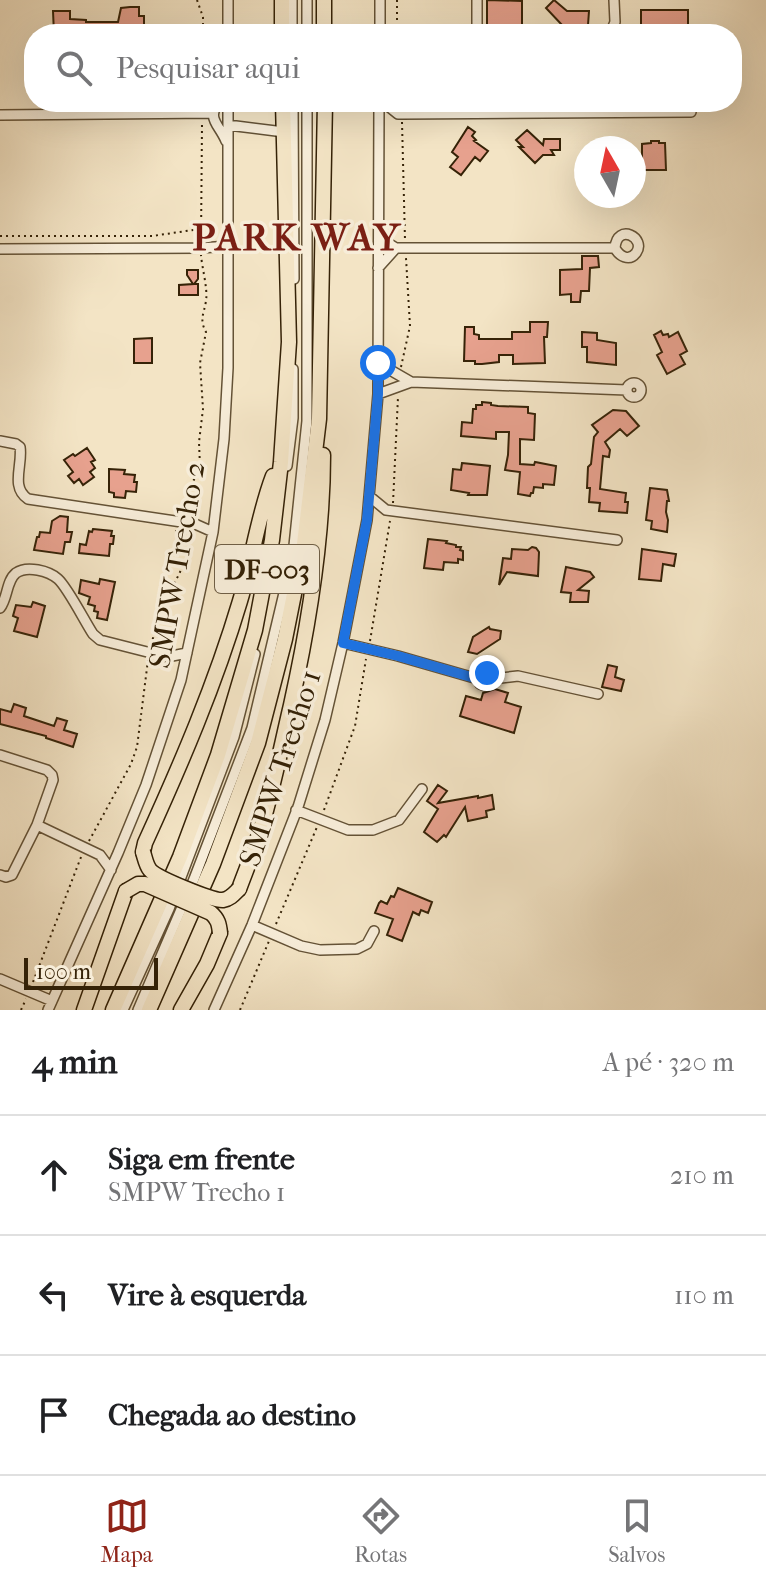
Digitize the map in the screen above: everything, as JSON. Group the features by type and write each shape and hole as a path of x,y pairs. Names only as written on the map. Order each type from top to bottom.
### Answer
{"highway":[{"path":"282,0 282,24"},
{"path":"324,0 324,24"},
{"name":"DF-003","path":"113,1010 180,857 218,755 255,630 272,540 289,342 283,112"},
{"name":"DF-003","path":"149,1010 213,864 258,743 285,639 304,544 319,419 325,112"},
{"path":"281,462 272,478 248,575 217,672 143,852 146,864 155,874 220,900 228,899 239,889 260,831 300,665 313,583 323,482 319,419"},
{"path":"84,1010 126,891 138,884 145,884 216,917 220,933 207,964 181,1010"}],"street":[{"path":"228,0 228,24"},
{"path":"292,0 292,24"},
{"path":"307,0 307,24"},
{"path":"380,0 380,24"},
{"path":"477,0 477,24"},
{"path":"614,0 614,24"},
{"name":"SMPW Trecho 2","path":"50,1005 146,785 183,671 213,532 224,439 228,368 228,112"},
{"path":"123,1010 169,909 234,737 259,637 285,488 293,418 293,112"},
{"path":"138,1010 194,879 252,728 293,555 307,421 307,112"},
{"name":"SMPW Trecho 1","path":"214,1010 252,925 296,810 325,720 367,520 378,394 380,112"},
{"path":"395,112 691,112"},
{"path":"0,115 207,113 229,147"},
{"path":"379,128 398,114"},
{"path":"228,125 284,132"},
{"path":"378,226 388,243 396,248 615,248"},
{"path":"0,249 229,246"},
{"path":"378,268 396,248"},
{"path":"378,363 411,382"},
{"path":"378,394 411,382 627,390"},
{"path":"0,441 20,447 18,486 28,499 195,524 213,532"},
{"path":"369,496 386,510 617,540"},
{"path":"367,520 386,510"},
{"path":"195,524 215,516"},
{"path":"0,608 13,576 26,570 36,570 61,582 96,638 167,657 187,653"},
{"path":"343,643 478,679 485,672 492,679 518,676 598,694"},
{"path":"167,657 183,671"},
{"path":"0,755 47,770 53,780 37,825 12,875 0,875"},
{"path":"296,810 348,830 373,830 399,820 422,789"},
{"path":"37,825 100,855 111,870"},
{"path":"100,855 118,853"},
{"path":"252,925 301,946 320,950 357,949 367,944 374,931"},
{"path":"0,979 29,991 50,1005"}],"path":[{"path":"197,0 203,24"},
{"path":"397,0 397,24"},
{"path":"21,1010 85,848 131,764 137,747 149,653 161,611 181,570 175,521 200,467 203,409 200,363 206,332 201,324 206,301 201,228 207,113"},
{"path":"0,236 152,236 201,228"}],"building":[{"path":"487,0 522,1 522,24 487,24"},
{"path":"554,0 567,11 589,11 588,24 561,24 546,8"},
{"path":"139,7 139,16 144,16 144,24 54,24 53,11 70,11 70,19 86,22 118,22 121,8"},
{"path":"641,10 688,10 688,24 641,24"},
{"path":"468,127 475,132 472,136 474,141 488,151 480,161 475,157 461,175 450,167 458,157 452,152"},
{"path":"527,130 543,145 544,139 560,139 560,150 551,150 554,155 543,155 535,163 516,140"},
{"path":"665,143 666,170 646,170 646,144"},
{"path":"582,256 598,256 599,267 590,268 589,291 581,291 580,302 571,302 571,294 560,295 560,270 582,269"},
{"path":"187,270 198,270 198,279 194,284 198,284 198,295 179,295 179,285 193,284"},
{"path":"530,322 548,322 547,337 544,337 545,363 513,364 513,355 499,355 499,362 475,364 475,361 464,361 465,327 474,327 474,334 479,335 479,339 512,339 512,332 530,332"},
{"path":"661,331 669,337 678,332 687,351 680,355 685,364 667,374 657,355 662,352 654,335"},
{"path":"582,332 597,333 597,340 616,343 616,365 587,362 587,347 582,347"},
{"path":"152,338 152,363 134,363 134,339"},
{"path":"482,402 528,407 528,413 535,414 534,440 520,439 520,464 534,465 535,462 556,466 554,485 534,487 530,496 518,494 520,472 505,470 509,432 496,432 496,439 461,436 462,422 472,423 473,409"},
{"path":"613,410 626,411 639,426 627,436 620,429 605,442 610,450 609,457 603,456 600,489 626,493 627,513 599,511 600,503 589,502 590,488 587,488 588,467 594,437 598,432 592,425"},
{"path":"87,448 95,460 91,462 95,468 90,472 94,477 83,485 79,479 74,483 68,476 73,472 64,460"},
{"path":"462,463 490,466 487,495 468,495 451,490 453,469 461,470"},
{"path":"109,469 125,470 124,474 135,475 136,492 126,491 125,498 114,497 114,493 109,492"},
{"path":"650,488 667,490 667,532 651,529 652,521 646,520"},
{"path":"60,516 68,517 67,532 72,532 70,542 65,542 63,554 34,550 40,532 50,533 52,521"},
{"path":"89,531 112,531 111,536 114,536 109,556 79,553 80,544 86,545"},
{"path":"428,539 447,541 461,547 463,560 458,559 458,563 444,562 443,570 424,568"},
{"path":"532,547 539,552 538,576 507,572 499,585 503,558 511,559 512,549 528,550"},
{"path":"642,549 676,554 674,566 663,564 661,581 639,579"},
{"path":"566,567 590,572 594,577 578,590 589,591 588,602 570,602 571,593 561,592"},
{"path":"100,579 115,582 107,620 97,618 95,606 88,604 90,597 79,593 81,580 99,584"},
{"path":"33,602 45,606 37,637 14,631 18,618 13,616 16,605 31,607"},
{"path":"489,627 501,631 500,639 477,654 468,652 473,637"},
{"path":"608,665 617,667 615,677 624,680 621,691 602,687"},
{"path":"495,689 508,693 505,702 521,707 514,733 460,716 466,696 481,700 483,693"},
{"path":"14,704 26,708 24,716 54,726 57,718 67,721 64,730 77,734 73,747 0,724 0,709 11,712"},
{"path":"438,785 447,791 438,803 492,795 494,809 486,811 487,817 468,821 465,807 446,837 444,835 437,842 424,832 438,809 427,801"},
{"path":"398,888 432,902 428,913 421,910 419,915 413,912 402,941 387,935 393,919 375,913 379,903 387,904"}],"district":[{"name":"PARK WAY","path":"297,237"}],"route":[{"path":"378,363 367,520 343,643 478,679 482,673 487,673"}]}
